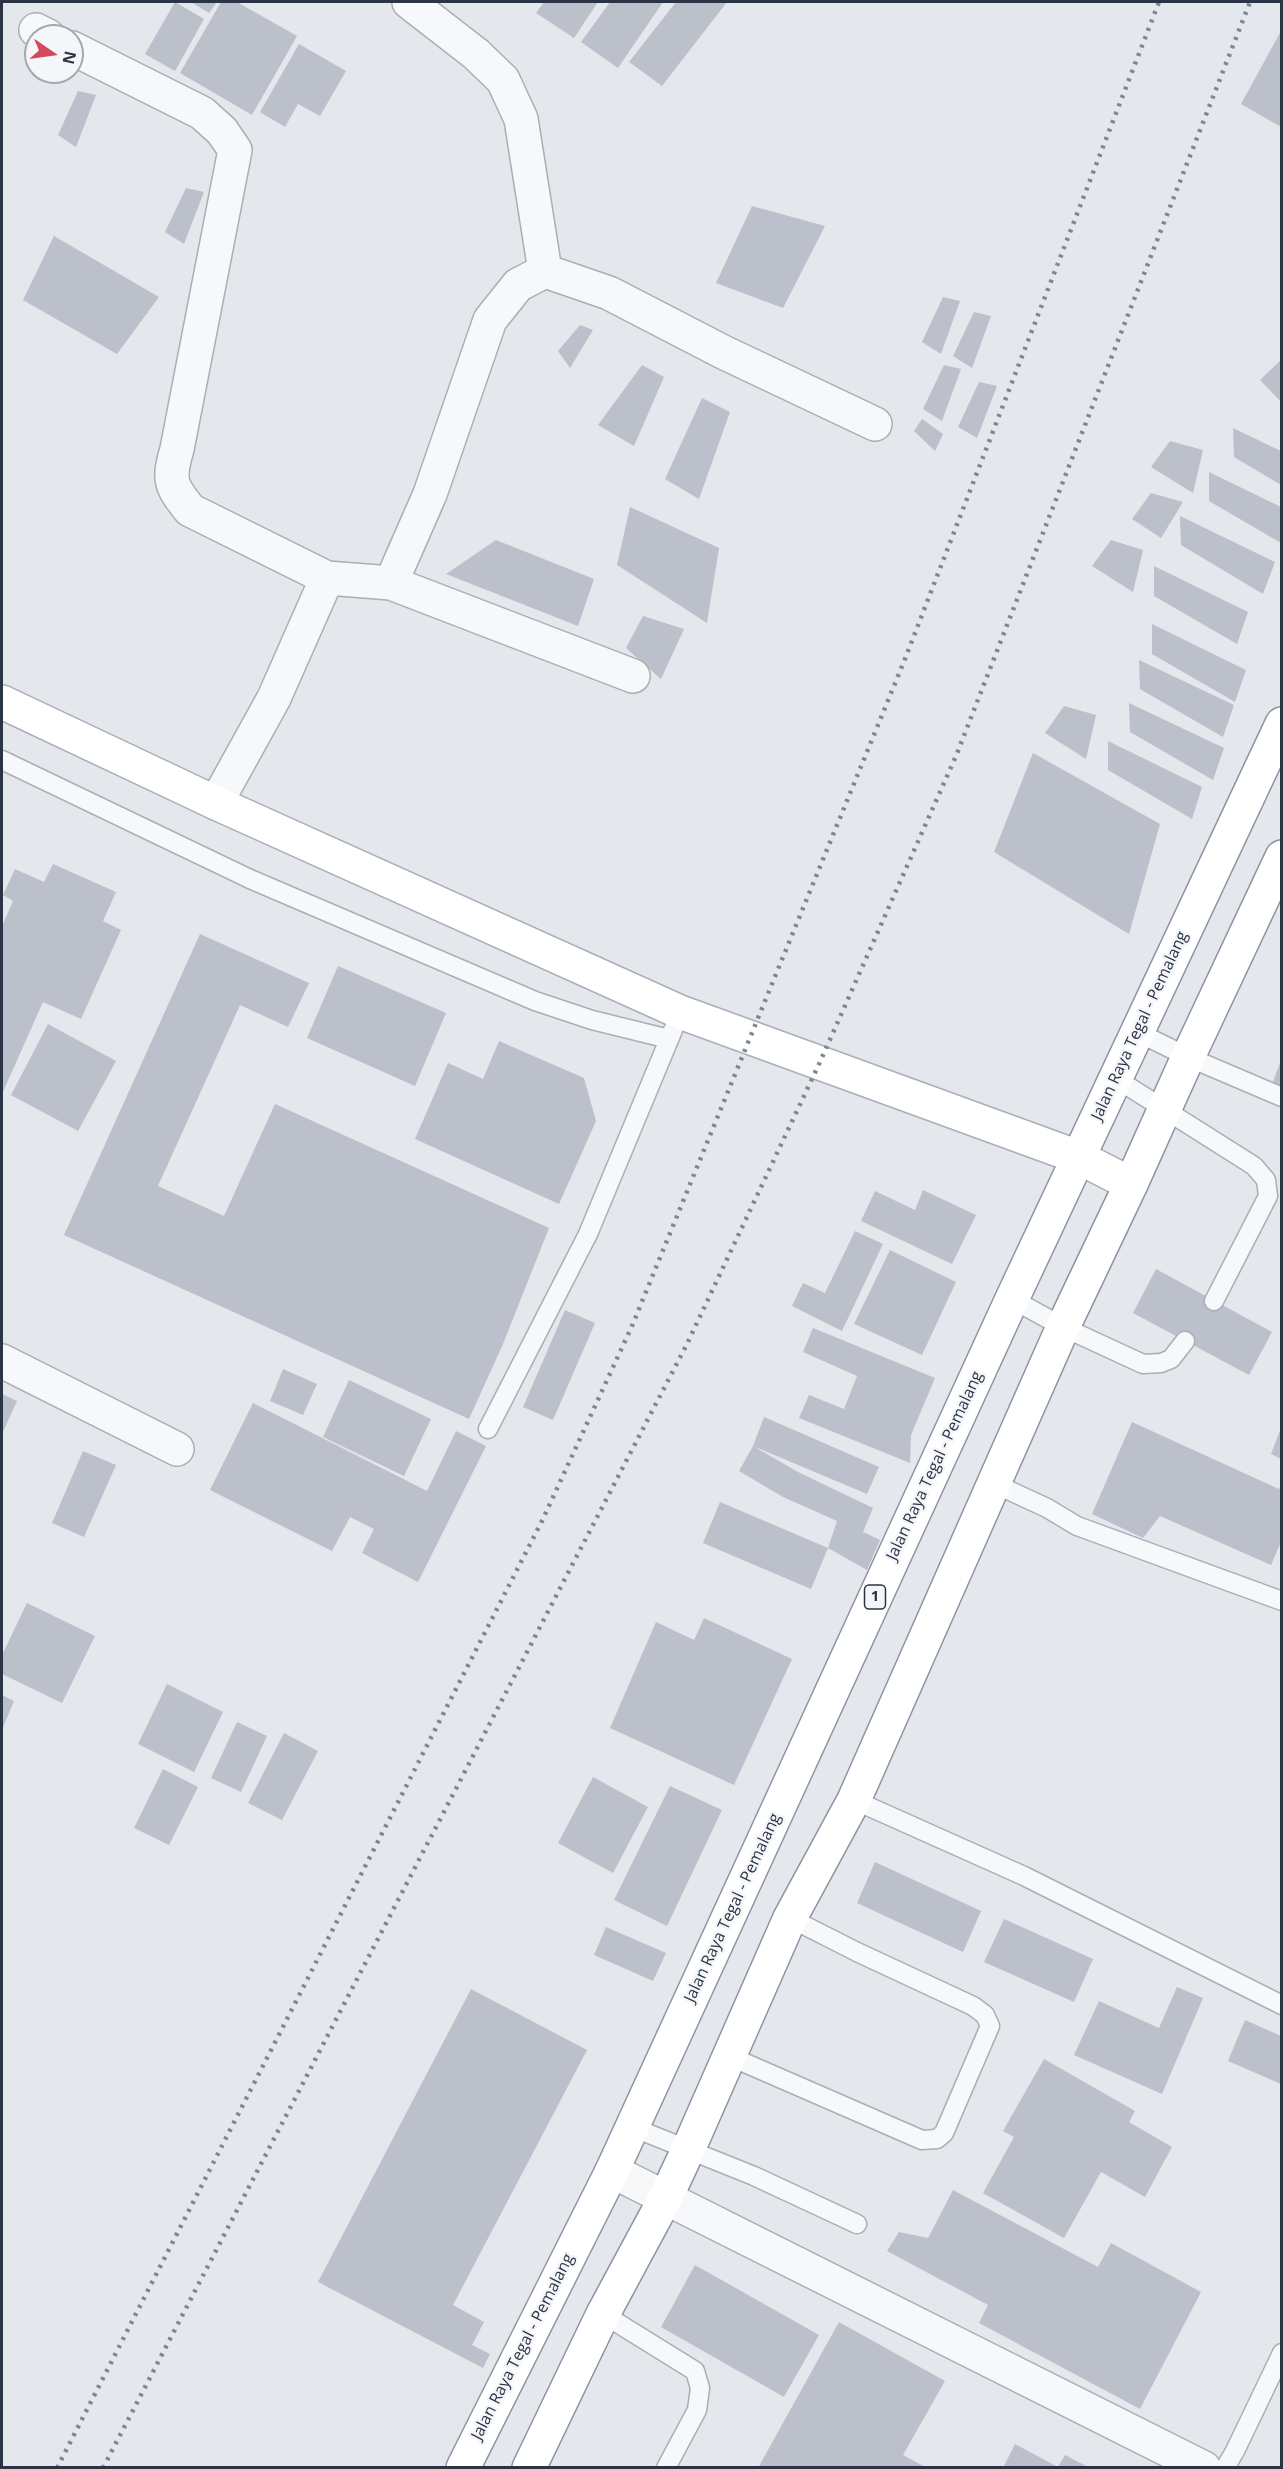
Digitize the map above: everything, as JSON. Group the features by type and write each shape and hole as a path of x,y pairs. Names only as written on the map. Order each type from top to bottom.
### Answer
{"main road":[{"path":"2,702 216,803 675,1026 1078,1157 1131,1185"},
{"name":"Jalan Raya Tegal - Pemalang","path":"463,2468 612,2171 1012,1299 1281,724"},
{"path":"529,2468 603,2314 666,2197 790,1918 854,1800 1063,1327 1131,1185 1281,857"}],"street":[{"path":"409,2 476,54 503,80 521,119 545,271"},
{"path":"84,54 202,113 222,131 235,150 177,449 170,472 175,492 190,510 327,578 391,583 633,676"},
{"path":"391,583 430,494 490,320 518,285 545,271 609,293 723,352 874,424"},
{"path":"216,803 274,698 327,578"},
{"path":"2,1362 177,1449"},
{"path":"612,2171 1080,2404 1161,2459 1204,2468"}],"lane":[{"path":"2,760 250,879 535,1001 592,1020 675,1026 588,1234 488,1429"},
{"path":"1137,1032 1188,1057 1281,1097"},
{"path":"1115,1078 1166,1108 1254,1166 1266,1180 1268,1196 1214,1301"},
{"path":"1012,1299 1063,1327 1143,1364 1161,1363 1171,1359 1185,1341"},
{"path":"993,1483 1047,1508 1077,1526 1281,1601"},
{"path":"854,1800 1024,1876 1281,2005"},
{"path":"729,2056 922,2140 937,2139 944,2133 990,2026 986,2015 973,2006 790,1918"},
{"path":"632,2127 754,2176 857,2224"},
{"path":"603,2314 695,2371 700,2388 697,2410 666,2468"},
{"path":"1225,2468 1281,2354"}],"building":[{"path":"175,2 204,19 175,71 145,54"},
{"path":"191,2 217,2 209,13"},
{"path":"221,2 237,2 297,36 252,115 180,73"},
{"path":"544,2 598,2 574,38 536,13"},
{"path":"610,2 663,2 618,68 581,42"},
{"path":"676,2 727,2 662,86 629,62"},
{"path":"1281,31 1281,127 1241,104"},
{"path":"299,44 346,71 320,116 298,104 285,127 260,112"},
{"path":"78,91 96,95 76,147 58,135"},
{"path":"186,188 204,192 184,244 165,232"},
{"path":"752,206 825,226 783,308 716,283"},
{"path":"54,236 159,297 117,354 23,300"},
{"path":"943,297 960,301 941,354 922,342"},
{"path":"974,312 991,316 972,368 953,356"},
{"path":"580,325 593,330 570,368 558,351"},
{"path":"1281,360 1281,402 1260,380"},
{"path":"642,365 664,377 634,446 598,425"},
{"path":"944,365 961,369 942,421 923,409"},
{"path":"979,382 997,386 977,438 958,427"},
{"path":"702,398 730,412 699,499 665,479"},
{"path":"922,419 943,434 935,451 914,431"},
{"path":"1233,428 1281,451 1281,485 1234,457"},
{"path":"1170,441 1203,450 1193,493 1151,467"},
{"path":"1209,472 1281,507 1281,543 1209,501"},
{"path":"1151,493 1183,502 1161,538 1132,519"},
{"path":"630,507 719,548 707,623 617,565"},
{"path":"1180,516 1275,562 1263,594 1181,545"},
{"path":"496,540 594,579 578,626 446,574"},
{"path":"1111,540 1143,550 1133,592 1092,566"},
{"path":"1154,566 1248,612 1237,644 1154,596"},
{"path":"643,616 684,629 661,679 626,648"},
{"path":"1152,624 1246,670 1235,702 1152,654"},
{"path":"1139,660 1234,705 1223,737 1140,689"},
{"path":"1129,703 1224,748 1213,780 1130,732"},
{"path":"1064,706 1096,715 1086,759 1045,733"},
{"path":"1108,741 1202,787 1192,819 1108,770"},
{"path":"1033,753 1160,824 1129,934 994,852"},
{"path":"53,864 116,892 103,921 121,930 81,1019 43,1002 2,1094 2,926 13,901 3,895 15,869 44,882"},
{"path":"200,934 309,983 288,1027 240,1005 158,1186 224,1216 275,1104 549,1228 503,1344 469,1419 64,1235"},
{"path":"338,966 446,1013 415,1086 307,1038"},
{"path":"48,1024 116,1061 78,1131 11,1095"},
{"path":"499,1041 584,1078 596,1121 559,1204 415,1139 448,1063 483,1079"},
{"path":"1281,1060 1281,1086 1273,1082"},
{"path":"923,1190 976,1215 952,1264 861,1221 875,1191 915,1210"},
{"path":"855,1231 883,1244 842,1331 792,1306 803,1283 825,1293"},
{"path":"890,1250 956,1282 922,1355 854,1324"},
{"path":"1156,1269 1272,1332 1249,1375 1133,1313"},
{"path":"565,1310 595,1323 553,1420 523,1407"},
{"path":"813,1328 935,1378 911,1435 910,1463 799,1418 809,1395 844,1409 857,1376 803,1352"},
{"path":"283,1369 317,1384 303,1415 270,1401"},
{"path":"349,1380 431,1419 404,1476 323,1437"},
{"path":"2,1394 17,1401 2,1434"},
{"path":"253,1403 427,1491 456,1431 486,1446 418,1582 362,1553 374,1529 350,1517 332,1551 210,1490"},
{"path":"764,1417 879,1467 867,1494 753,1446"},
{"path":"1132,1422 1279,1489 1281,1484 1281,1542 1271,1565 1160,1516 1143,1538 1092,1514"},
{"path":"1281,1428 1281,1459 1271,1454"},
{"path":"753,1446 798,1472 873,1508 863,1532 880,1540 867,1570 828,1548 837,1521 783,1497 739,1471"},
{"path":"83,1451 116,1465 84,1537 52,1523"},
{"path":"720,1502 828,1548 811,1589 703,1543"},
{"path":"27,1603 95,1636 62,1703 2,1674 2,1655"},
{"path":"704,1618 792,1659 734,1785 610,1728 656,1622 694,1640"},
{"path":"167,1684 223,1712 194,1772 138,1744"},
{"path":"2,1695 14,1701 2,1730"},
{"path":"237,1722 267,1736 241,1792 211,1778"},
{"path":"284,1733 318,1751 282,1820 248,1803"},
{"path":"163,1769 198,1787 169,1845 134,1828"},
{"path":"593,1777 648,1807 613,1873 558,1843"},
{"path":"670,1786 722,1810 667,1926 614,1900"},
{"path":"875,1862 981,1911 963,1952 857,1903"},
{"path":"1004,1919 1093,1959 1074,2002 984,1962"},
{"path":"606,1927 666,1953 653,1981 594,1955"},
{"path":"1177,1987 1203,1998 1162,2094 1074,2055 1099,2001 1159,2028"},
{"path":"471,1989 587,2050 453,2305 484,2322 472,2345 490,2354 483,2368 318,2282"},
{"path":"1245,2020 1281,2036 1281,2084 1228,2061"},
{"path":"1044,2059 1135,2111 1129,2122 1172,2147 1145,2197 1101,2172 1064,2238 983,2193 1014,2137 1003,2131"},
{"path":"953,2190 1098,2267 1111,2243 1201,2292 1140,2409 979,2323 988,2305 887,2251 899,2232 928,2238"},
{"path":"695,2265 819,2335 784,2397 661,2327"},
{"path":"839,2322 945,2381 903,2455 927,2468 758,2468"},
{"path":"1015,2444 1058,2467 1065,2455 1090,2468 1003,2468"}],"railway":[{"path":"57,2468 542,1521 632,1326 905,659 1159,2"},
{"path":"103,2468 687,1344 820,1062 956,756 1250,2"}]}
